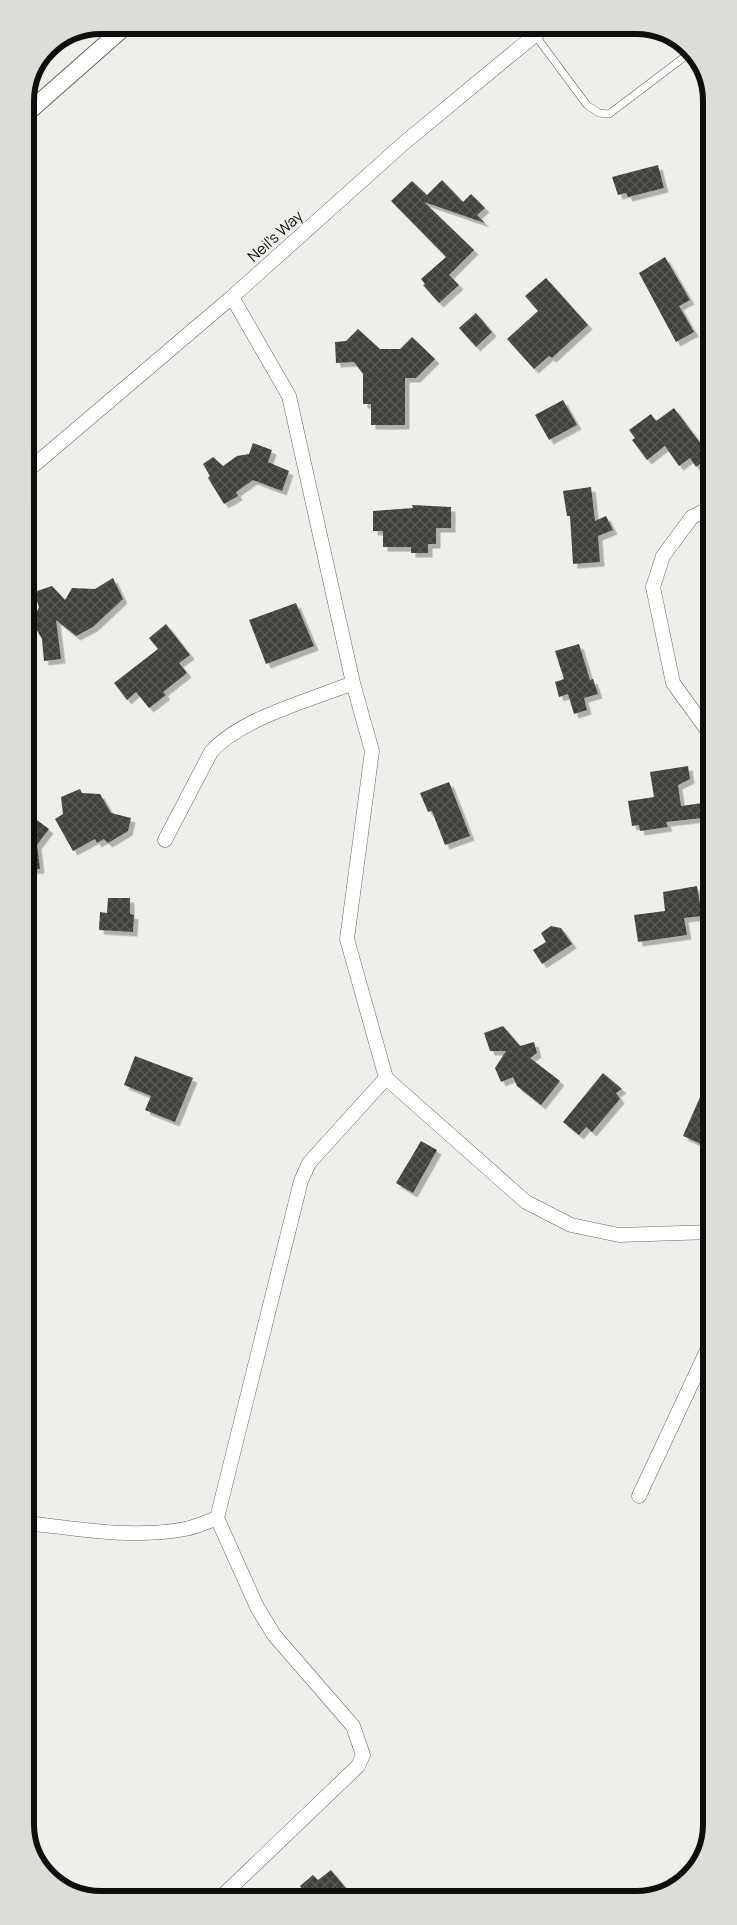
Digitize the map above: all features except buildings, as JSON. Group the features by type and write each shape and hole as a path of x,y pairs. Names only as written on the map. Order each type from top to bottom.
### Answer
{"street":[{"path":"34,107 117,34"},
{"name":"Neil's Way","path":"34,465 232,297 404,143 536,35"},
{"path":"232,297 289,396 353,683 372,751 347,939 386,1078 526,1202 571,1225 619,1235 703,1232"},
{"path":"703,512 692,517 663,556 653,586 673,683 703,724"},
{"path":"165,840 211,752 222,740 253,722 353,683"},
{"path":"227,1891 358,1766 363,1755 353,1726 274,1635 257,1607 218,1518 301,1181 309,1163 386,1078"},
{"path":"639,1496 703,1359"},
{"path":"34,1524 79,1530 147,1533 186,1529 218,1518"}],"lane":[{"path":"536,35 587,106 599,113 609,114 686,56"}]}
